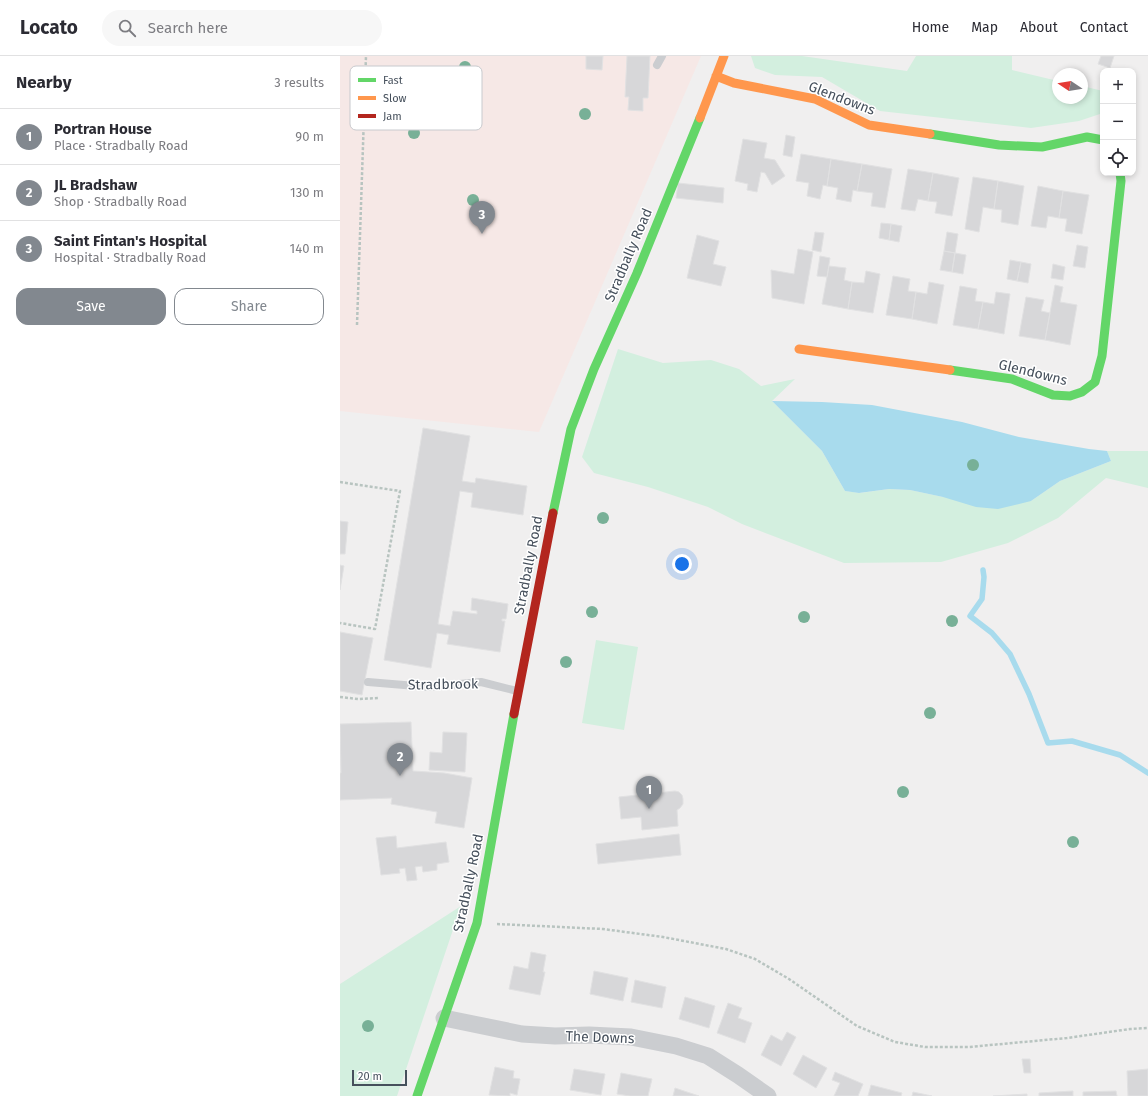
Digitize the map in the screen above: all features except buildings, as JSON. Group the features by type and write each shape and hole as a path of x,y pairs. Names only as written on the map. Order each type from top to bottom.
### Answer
{"main road":[{"name":"Stradbally Road","path":"417,1096 476,923 518,691 557,490 571,429 594,369 646,251 724,56"},
{"name":"Glendowns","path":"716,76 734,82 815,99 869,125 999,145 1042,147 1087,137 1100,139"},
{"name":"Glendowns","path":"799,349 1012,379 1053,395 1070,396 1082,392 1094,382 1102,356 1120,176"}],"street":[{"name":"The Downs","path":"444,1018 522,1034 631,1037 676,1046 708,1056 768,1096"}],"lane":[{"path":"657,65 662,56"},
{"name":"Stradbrook","path":"368,682 428,687 481,682 518,691"}],"path":[{"path":"366,56 366,66"},
{"path":"358,325 364,130"},
{"path":"340,482 400,491 375,629 340,623"},
{"path":"476,923 603,930 663,937 726,949 755,959 857,1026 895,1042 924,1047 977,1046 1067,1038 1130,1029 1148,1028"}],"shaded area":[{"path":"340,56 701,56 539,432 340,411"}],"green space":[{"path":"751,56 802,56 907,71 916,56 1012,56 1012,70 1052,80 1052,104 1088,104 1088,87 1100,90 1100,114 1079,121 1031,128 880,111 822,77 775,75 755,68"},
{"path":"618,349 663,363 711,360 739,369 761,386 795,379 772,401 822,451 845,491 860,493 889,489 910,490 943,497 1031,501 1060,481 1111,461 1107,451 1148,451 1148,488 1106,478 1058,518 1008,543 941,562 844,563 742,524 708,507 648,487 594,473 582,457"},
{"path":"596,640 638,647 624,730 582,723"},
{"path":"461,906 397,1096 340,1096 340,984"}],"water":[{"path":"772,401 872,405 962,422 1019,437 1107,451 1111,461 1060,481 1031,501 998,509 976,507 943,497 910,490 889,489 859,493 845,491 822,451"}],"waterway":[{"path":"983,570 984,577 982,599 970,616 992,633 1010,654 1029,694 1048,743 1072,741 1120,755 1148,773"}],"traffic: fast":[{"path":"553,513 571,429 594,369 637,273 700,118"},
{"path":"930,134 999,145 1042,147 1087,137 1100,139"},
{"path":"950,370 1012,379 1053,395 1070,396 1082,392 1095,382 1102,356 1120,176"},
{"path":"417,1096 477,923 514,714"}],"traffic: slow":[{"path":"700,118 724,56"},
{"path":"716,76 734,83 815,99 869,125 930,134"},
{"path":"799,349 950,370"}],"traffic: jam":[{"path":"514,714 553,513"}],"place":[{"name":"Saint Fintan's Hospital","path":"482,234"},
{"name":"JL Bradshaw","path":"400,776"},
{"name":"Portran House","path":"649,809"}]}
